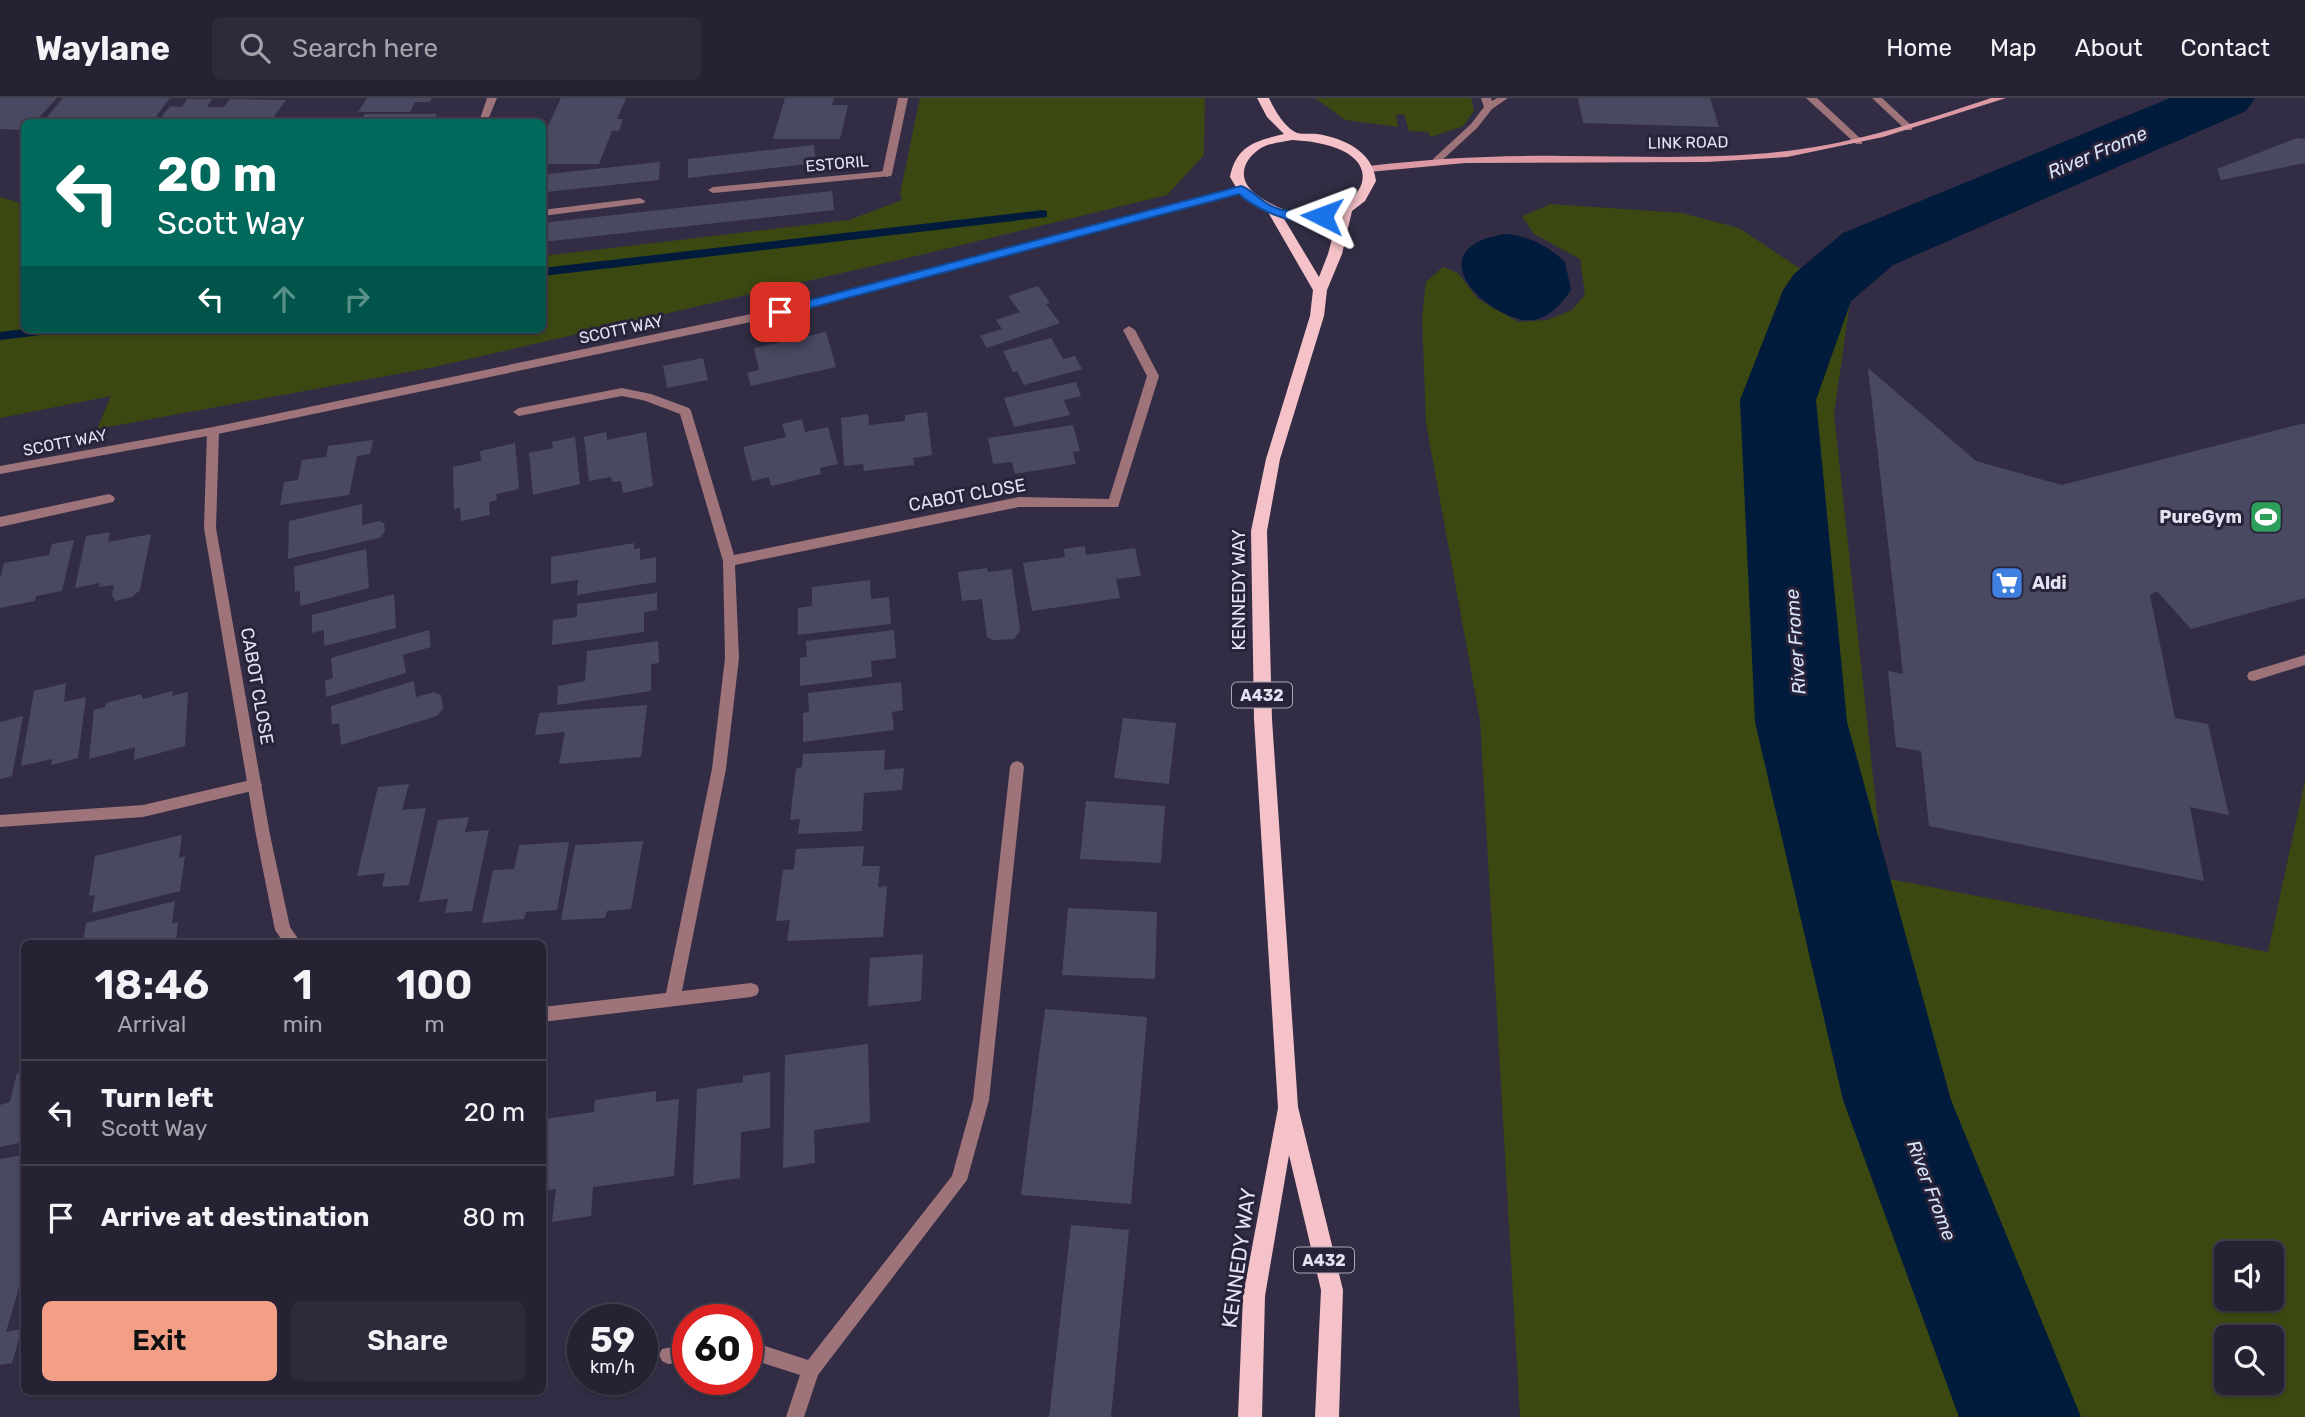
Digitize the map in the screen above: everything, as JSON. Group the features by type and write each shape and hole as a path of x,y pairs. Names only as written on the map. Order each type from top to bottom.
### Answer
{"main road":[{"path":"1264,98 1271,114 1292,136"},
{"name":"LINK ROAD","path":"1368,169 1483,158 1757,157 1859,142 2001,98"},
{"path":"1346,210 1322,216 1298,217 1274,212 1254,202 1241,189 1236,173 1242,158 1258,145 1292,136 1317,137 1339,144 1358,155 1368,169"},
{"name":"A432","path":"1346,210 1362,199 1370,184 1368,169"},
{"name":"KENNEDY WAY","path":"1327,1417 1332,1290 1288,1107 1263,719 1259,531 1273,459 1317,316 1320,290 1335,254 1346,210"},
{"path":"1274,212 1320,290"},
{"name":"KENNEDY WAY","path":"1250,1417 1254,1296 1288,1107"}],"street":[{"path":"484,119 492,98"},
{"name":"ESTORIL","path":"713,190 887,174 903,98"},
{"path":"1436,161 1474,126 1488,102 1503,98"},
{"path":"1811,98 1859,142"},
{"path":"1877,98 1909,128"},
{"name":"SCOTT WAY","path":"0,470 212,431 780,312 1241,189"},
{"path":"546,213 640,201"},
{"name":"CABOT CLOSE","path":"729,561 1019,502 1114,504 1153,376 1129,330"},
{"path":"519,412 622,392 647,397 685,411 729,561 732,659 719,769 673,998"},
{"name":"CABOT CLOSE","path":"212,431 210,528 283,930 291,940"},
{"path":"0,522 109,499"},
{"path":"2254,676 2305,660"},
{"path":"795,1417 811,1370 959,1180 981,1100 1017,767"},
{"path":"0,821 143,811 255,785"},
{"path":"546,1014 751,990"},
{"path":"763,1354 811,1370"},
{"path":"668,1355 672,1355"}],"green space":[{"path":"920,98 1205,98 1204,155 1167,195 430,368 97,429 111,396 0,418 0,197 21,203 21,333 546,333 546,256 849,220 902,200 900,194"},
{"path":"1315,98 1471,98 1474,111 1463,126 1431,137 1428,132 1409,131 1404,114 1396,115 1398,127 1345,120"},
{"path":"1551,204 1682,213 1739,228 1850,302 1834,414 1884,878 2268,952 2305,780 2305,1417 1520,1417 1480,720 1426,423 1422,317 1426,282 1443,267 1458,273 1478,299 1518,322 1547,320 1572,310 1585,295 1580,259 1534,234 1522,216"}],"water":[{"path":"1505,234 1538,243 1565,262 1571,290 1545,316 1534,320 1517,319 1482,299 1469,285 1462,269 1464,255 1477,242"}],"building":[{"path":"0,98 57,98 38,119 21,119 21,130 0,129"},
{"path":"63,98 170,98 154,119 46,119"},
{"path":"367,98 432,98 430,102 415,102 410,112 358,112"},
{"path":"561,98 626,98 617,119 623,119 619,131 612,131 599,164 546,164 546,130"},
{"path":"785,98 834,98 832,105 848,105 840,139 773,139"},
{"path":"1578,98 1710,98 1719,127 1583,123"},
{"path":"187,99 212,99 207,107 224,107 230,99 286,100 272,119 160,119 170,106 182,107"},
{"path":"365,114 437,114 434,119 362,119"},
{"path":"2297,138 2305,139 2305,163 2221,180 2217,169"},
{"path":"814,145 816,163 688,178 688,159"},
{"path":"660,162 659,180 546,192 548,174"},
{"path":"832,191 834,210 546,242 546,223"},
{"path":"1038,286 1050,303 1046,304 1060,323 987,348 980,336 1002,329 996,320 1020,312 1008,296"},
{"path":"826,332 836,367 751,386 747,373 759,370 754,348"},
{"path":"1051,338 1063,359 1075,356 1082,369 1024,385 1017,371 1013,372 1003,351"},
{"path":"703,358 708,380 667,388 663,366"},
{"path":"1868,368 1976,461 2062,485 2305,423 2305,598 2191,629 2157,591 2150,595 2175,718 2208,724 2229,815 2190,807 2204,881 1929,826 1921,751 1896,747 1888,671 1903,674"},
{"path":"1076,382 1081,396 1064,400 1070,415 1014,427 1004,398"},
{"path":"927,412 932,455 913,458 914,465 864,471 863,464 844,466 841,418 868,414 869,425 905,421 905,415"},
{"path":"802,419 805,432 828,427 838,464 820,468 821,474 771,486 769,477 752,481 743,447 786,437 782,424"},
{"path":"1073,425 1080,451 1073,452 1076,464 1015,474 1012,462 993,464 988,438"},
{"path":"606,432 607,440 646,432 653,486 623,493 621,481 612,482 611,477 589,481 584,437"},
{"path":"575,437 580,484 533,495 529,453 553,448 552,442"},
{"path":"373,440 370,454 357,456 349,495 280,505 284,482 298,480 302,460 326,457 328,446"},
{"path":"515,443 519,489 496,494 497,500 489,502 490,515 461,521 460,508 454,509 453,467 481,461 480,451"},
{"path":"362,504 362,525 379,521 384,523 385,532 379,538 288,559 289,521"},
{"path":"110,532 108,542 151,534 140,590 132,597 115,601 112,595 114,585 99,587 100,583 75,588 86,536"},
{"path":"74,540 62,591 36,596 35,601 0,608 0,579 4,563 49,555 52,544"},
{"path":"634,543 634,549 640,548 640,560 656,557 656,582 577,595 578,580 551,584 551,557"},
{"path":"1085,546 1086,555 1135,548 1141,576 1116,579 1120,598 1032,611 1023,563 1065,557 1064,549"},
{"path":"366,549 369,588 300,606 300,591 295,592 294,567"},
{"path":"987,568 988,572 1012,569 1020,631 1014,639 993,640 987,637 982,599 962,601 958,572"},
{"path":"870,580 871,599 889,597 891,624 798,635 798,608 812,606 812,587"},
{"path":"657,593 657,610 644,612 644,632 552,645 553,620 577,617 577,604"},
{"path":"394,594 396,628 324,646 324,630 312,633 312,615"},
{"path":"429,630 431,647 403,655 406,673 326,697 325,681 333,678 331,658"},
{"path":"894,630 896,658 871,661 872,677 800,686 800,658 807,657 806,641"},
{"path":"658,641 659,663 651,664 651,691 557,705 558,686 585,681 587,651"},
{"path":"414,681 416,697 434,692 441,695 443,708 437,716 341,745 339,723 332,725 331,706"},
{"path":"901,682 903,710 892,712 894,730 803,742 803,713 809,712 808,693"},
{"path":"66,683 64,702 86,697 78,758 51,765 52,759 21,766 34,691"},
{"path":"173,691 172,696 188,692 185,746 134,760 135,747 89,759 94,710 105,707 106,703 141,694 143,699"},
{"path":"647,705 641,757 559,764 565,732 535,735 539,713"},
{"path":"23,716 12,776 0,779 0,722"},
{"path":"1123,718 1176,723 1169,784 1114,778"},
{"path":"885,750 884,770 904,768 902,790 864,793 862,831 798,834 800,819 790,820 796,768 802,767 803,754"},
{"path":"409,784 402,810 426,808 409,885 382,887 385,873 357,876 378,787"},
{"path":"1086,801 1165,806 1161,863 1080,859"},
{"path":"469,817 465,832 489,830 472,911 445,913 448,899 419,902 438,820"},
{"path":"182,835 179,858 185,856 180,891 92,913 95,895 89,896 95,856"},
{"path":"643,841 631,909 607,911 605,918 561,920 575,845"},
{"path":"569,842 557,910 526,912 524,919 482,923 493,870 514,869 519,845"},
{"path":"864,846 862,866 880,866 878,887 887,886 883,937 787,941 790,920 776,921 783,870 794,869 796,849"},
{"path":"175,901 172,924 178,922 176,940 83,940 86,923"},
{"path":"1068,908 1157,912 1155,979 1062,975"},
{"path":"923,954 921,1001 868,1006 870,958"},
{"path":"1045,1009 1147,1017 1131,1204 1021,1195"},
{"path":"868,1044 870,1122 814,1130 815,1163 783,1168 785,1055"},
{"path":"21,1072 21,1143 0,1147 0,1105 10,1102 17,1073"},
{"path":"770,1072 770,1128 741,1132 740,1178 693,1185 697,1089 743,1082 743,1076"},
{"path":"656,1091 656,1102 679,1099 674,1176 593,1187 591,1216 552,1222 556,1189 546,1190 546,1119 594,1112 595,1100"},
{"path":"21,1156 21,1280 6,1332 21,1329 21,1332 12,1363 0,1365 0,1159"},
{"path":"1071,1225 1129,1230 1111,1417 1049,1417"}],"waterway":[{"name":"River Frome","path":"2020,1417 1897,1100 1801,722 1778,400 1819,290 1868,249 2224,98"},
{"path":"546,272 1043,214"},
{"path":"0,336 25,333"}],"place":[{"name":"PureGym","path":"2266,517"},
{"name":"Aldi","path":"2007,583"}],"route":[{"path":"780,312 1241,189 1254,202 1274,212 1298,217 1322,216"}]}
